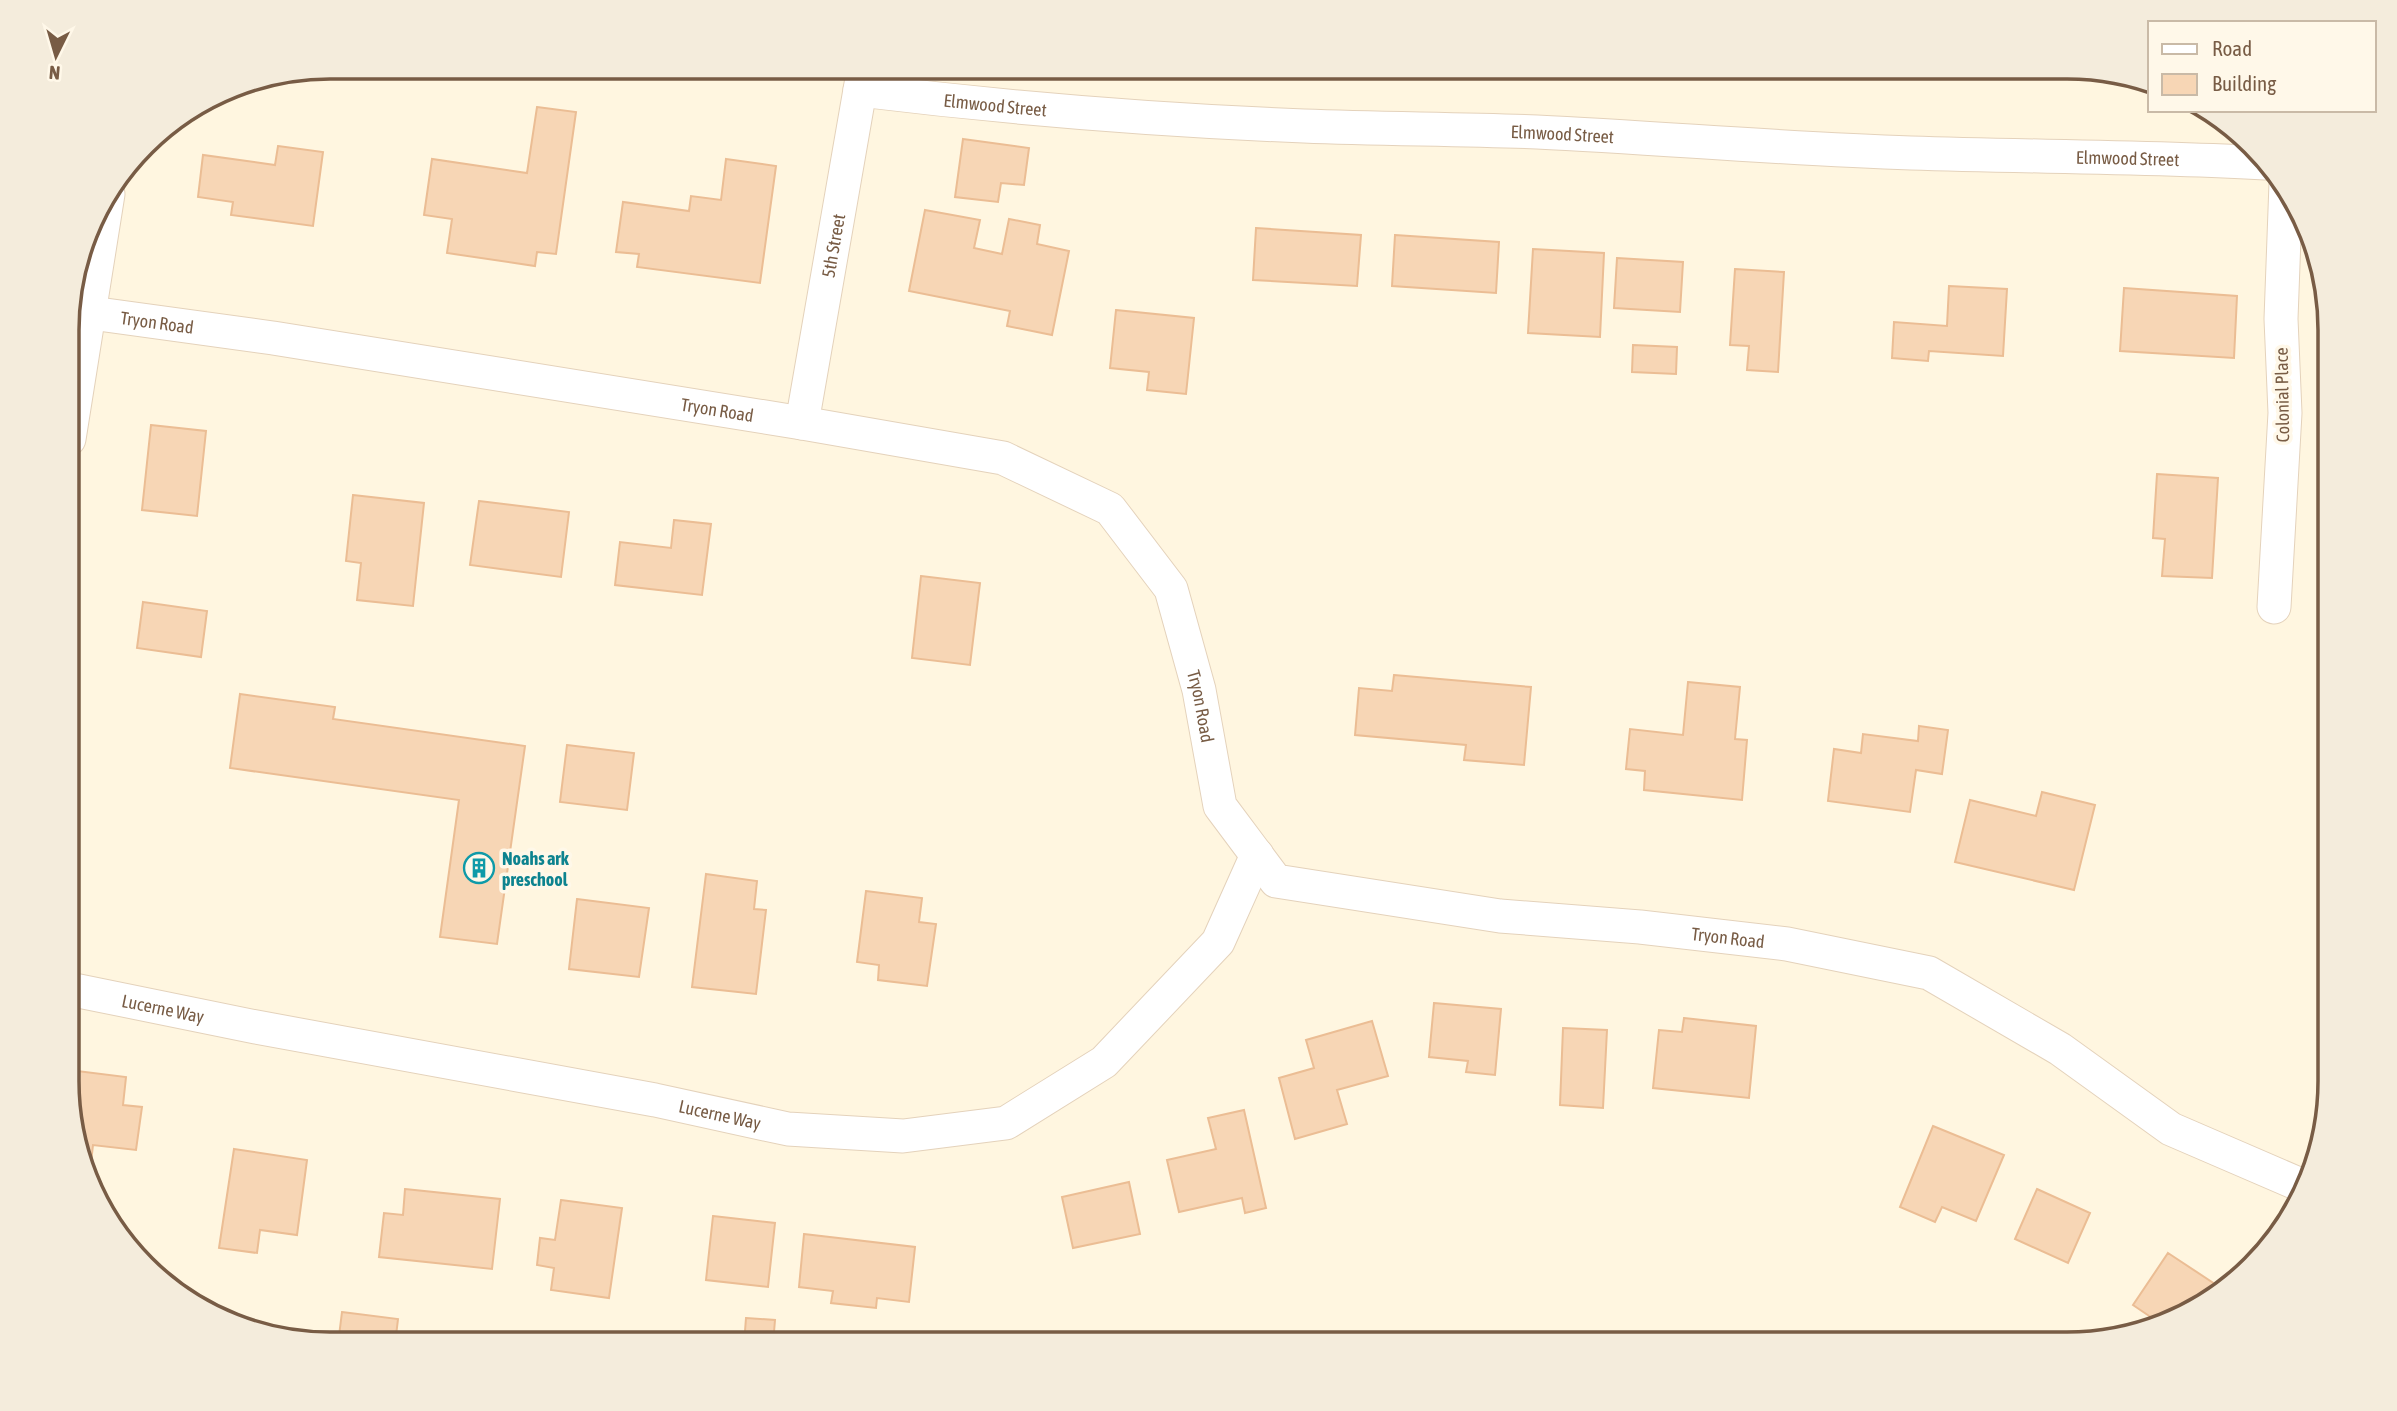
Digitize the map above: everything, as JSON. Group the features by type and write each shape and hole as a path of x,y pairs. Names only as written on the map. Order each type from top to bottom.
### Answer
{"street":[{"name":"5th Street","path":"802,423 862,79"},
{"name":"Elmwood Street","path":"867,79 998,106 1301,126 1560,133 1834,151 2255,162"},
{"name":"Colonial Place","path":"2274,607 2285,413 2281,319 2285,204"},
{"path":"80,309 98,234"},
{"name":"Tryon Road","path":"79,311 273,338 1003,458 1110,509 1171,589 1199,690 1220,806 1276,881 1500,916 1640,927 1787,944 1929,973 2060,1049 2171,1129 2296,1183"},
{"name":"Lucerne Way","path":"79,991 270,1030 655,1100 788,1129 903,1136 1006,1124 1104,1062 1218,942 1257,855"}],"building":[{"path":"537,107 576,112 556,254 537,252 535,266 447,253 452,219 424,215 432,159 527,173"},
{"path":"963,139 1029,148 1024,185 1001,183 998,202 955,197"},
{"path":"278,146 323,152 313,226 231,215 233,202 198,197 203,155 275,165"},
{"path":"726,159 776,166 760,283 637,267 639,254 616,252 623,202 689,211 691,196 721,200"},
{"path":"925,210 980,220 974,248 1002,254 1009,219 1040,225 1037,244 1069,251 1052,335 1007,326 1010,311 909,291"},
{"path":"1256,228 1361,235 1357,286 1253,280"},
{"path":"1395,235 1499,242 1496,293 1392,286"},
{"path":"1533,249 1604,253 1600,337 1528,333"},
{"path":"1617,258 1683,262 1680,312 1614,308"},
{"path":"1735,269 1784,272 1778,372 1747,370 1749,346 1730,345"},
{"path":"1949,286 2007,289 2003,356 1929,351 1928,361 1892,358 1894,322 1947,326"},
{"path":"2124,288 2237,296 2234,358 2120,351"},
{"path":"1116,310 1194,318 1186,394 1147,390 1149,372 1110,368"},
{"path":"1633,345 1677,347 1676,374 1632,372"},
{"path":"151,425 206,431 197,516 142,510"},
{"path":"2157,474 2218,478 2212,578 2162,576 2165,539 2153,538"},
{"path":"353,495 424,503 413,606 357,600 361,563 346,561"},
{"path":"479,501 569,512 561,577 470,565"},
{"path":"674,520 711,524 702,595 615,585 620,542 671,548"},
{"path":"921,576 980,583 970,665 912,658"},
{"path":"143,602 207,611 201,657 137,648"},
{"path":"1394,675 1531,687 1524,765 1464,760 1466,745 1355,735 1359,688 1392,691"},
{"path":"1688,682 1740,687 1735,739 1747,740 1742,800 1644,790 1645,771 1626,769 1630,729 1683,735"},
{"name":"Noahs ark preschool","path":"240,694 335,707 333,719 525,746 497,944 440,937 459,800 230,768"},
{"path":"1919,726 1948,730 1942,774 1916,770 1910,812 1828,801 1834,749 1861,753 1863,734 1918,741"},
{"path":"567,745 634,753 627,810 560,802"},
{"path":"2042,792 2095,805 2074,890 1955,862 1970,800 2036,816"},
{"path":"706,874 757,881 754,909 766,910 756,994 692,987"},
{"path":"866,891 922,898 919,922 936,924 927,986 878,980 879,965 857,962"},
{"path":"577,899 649,908 639,977 569,969"},
{"path":"1434,1003 1501,1009 1495,1075 1466,1072 1468,1061 1429,1057"},
{"path":"1684,1018 1756,1026 1749,1098 1653,1088 1659,1030 1682,1032"},
{"path":"1372,1021 1388,1076 1337,1090 1347,1124 1295,1139 1279,1078 1314,1068 1306,1040"},
{"path":"1563,1028 1607,1030 1603,1108 1560,1105"},
{"path":"79,1071 126,1077 123,1105 142,1107 136,1150 93,1145 91,1160 81,1114"},
{"path":"1244,1110 1266,1208 1245,1213 1242,1198 1179,1212 1167,1160 1216,1149 1208,1118"},
{"path":"1933,1126 2004,1155 1976,1221 1942,1207 1935,1222 1900,1207"},
{"path":"234,1149 307,1160 297,1235 260,1230 257,1253 219,1248"},
{"path":"1129,1182 1140,1234 1073,1248 1062,1197"},
{"path":"405,1189 500,1199 492,1269 379,1257 384,1213 403,1215"},
{"path":"2037,1189 2090,1213 2068,1263 2015,1239"},
{"path":"561,1200 622,1208 609,1298 551,1290 554,1268 537,1265 540,1238 555,1240"},
{"path":"713,1216 775,1223 768,1287 706,1280"},
{"path":"804,1234 915,1247 909,1302 877,1298 876,1308 831,1303 833,1291 799,1287"},
{"path":"2168,1253 2215,1284 2193,1299 2152,1318 2133,1305"},
{"path":"342,1312 398,1319 396,1332 340,1332"},
{"path":"746,1318 775,1320 774,1332 745,1332"}],"place":[{"name":"Noahs ark preschool","path":"479,868"}]}
